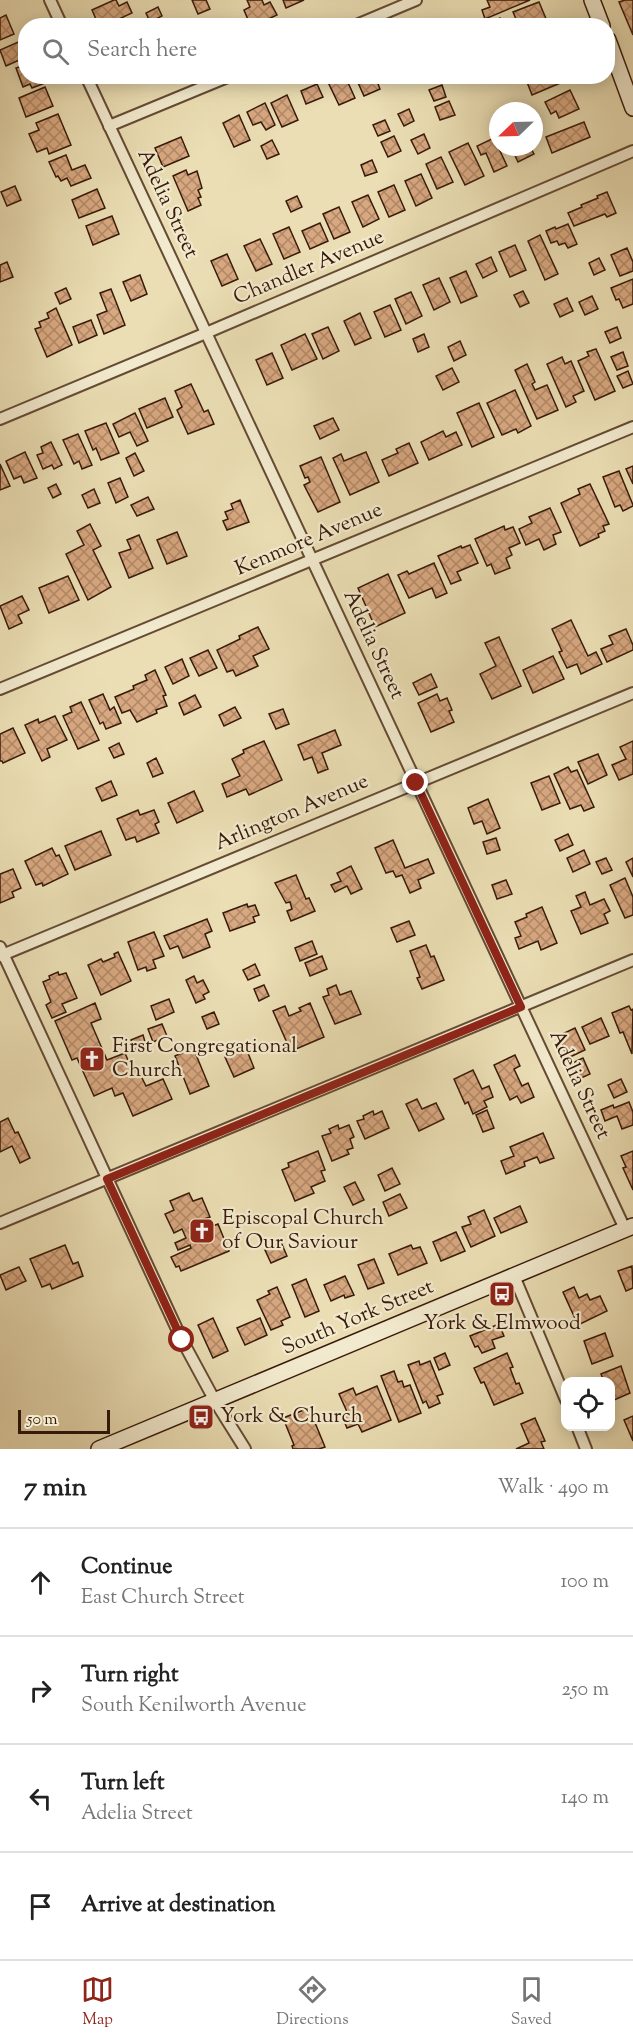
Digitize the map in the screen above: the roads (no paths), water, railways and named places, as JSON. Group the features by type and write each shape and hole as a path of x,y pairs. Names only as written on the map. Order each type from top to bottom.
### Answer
{"main road":[{"path":"592,0 599,18"},
{"path":"615,59 633,108"},
{"name":"South York Street","path":"99,1449 629,1228"}],"street":[{"path":"50,0 58,18"},
{"path":"373,18 416,0"},
{"name":"Adelia Street","path":"90,84 521,1007 629,1228"},
{"path":"109,126 211,84"},
{"name":"Chandler Avenue","path":"0,418 206,333 633,150"},
{"name":"Kenmore Avenue","path":"0,689 633,427"},
{"name":"Arlington Avenue","path":"1,953 633,693"},
{"path":"1,953 182,1340 214,1401 244,1449"},
{"path":"0,1223 633,960"},
{"path":"514,1276 561,1388"},
{"path":"579,1431 586,1449"}],"place":[{"name":"First Congregational Church","path":"92,1059"},
{"name":"Episcopal Church of Our Saviour","path":"202,1231"},
{"name":"York & Elmwood","path":"502,1294"},
{"name":"York & Church","path":"201,1417"}]}
